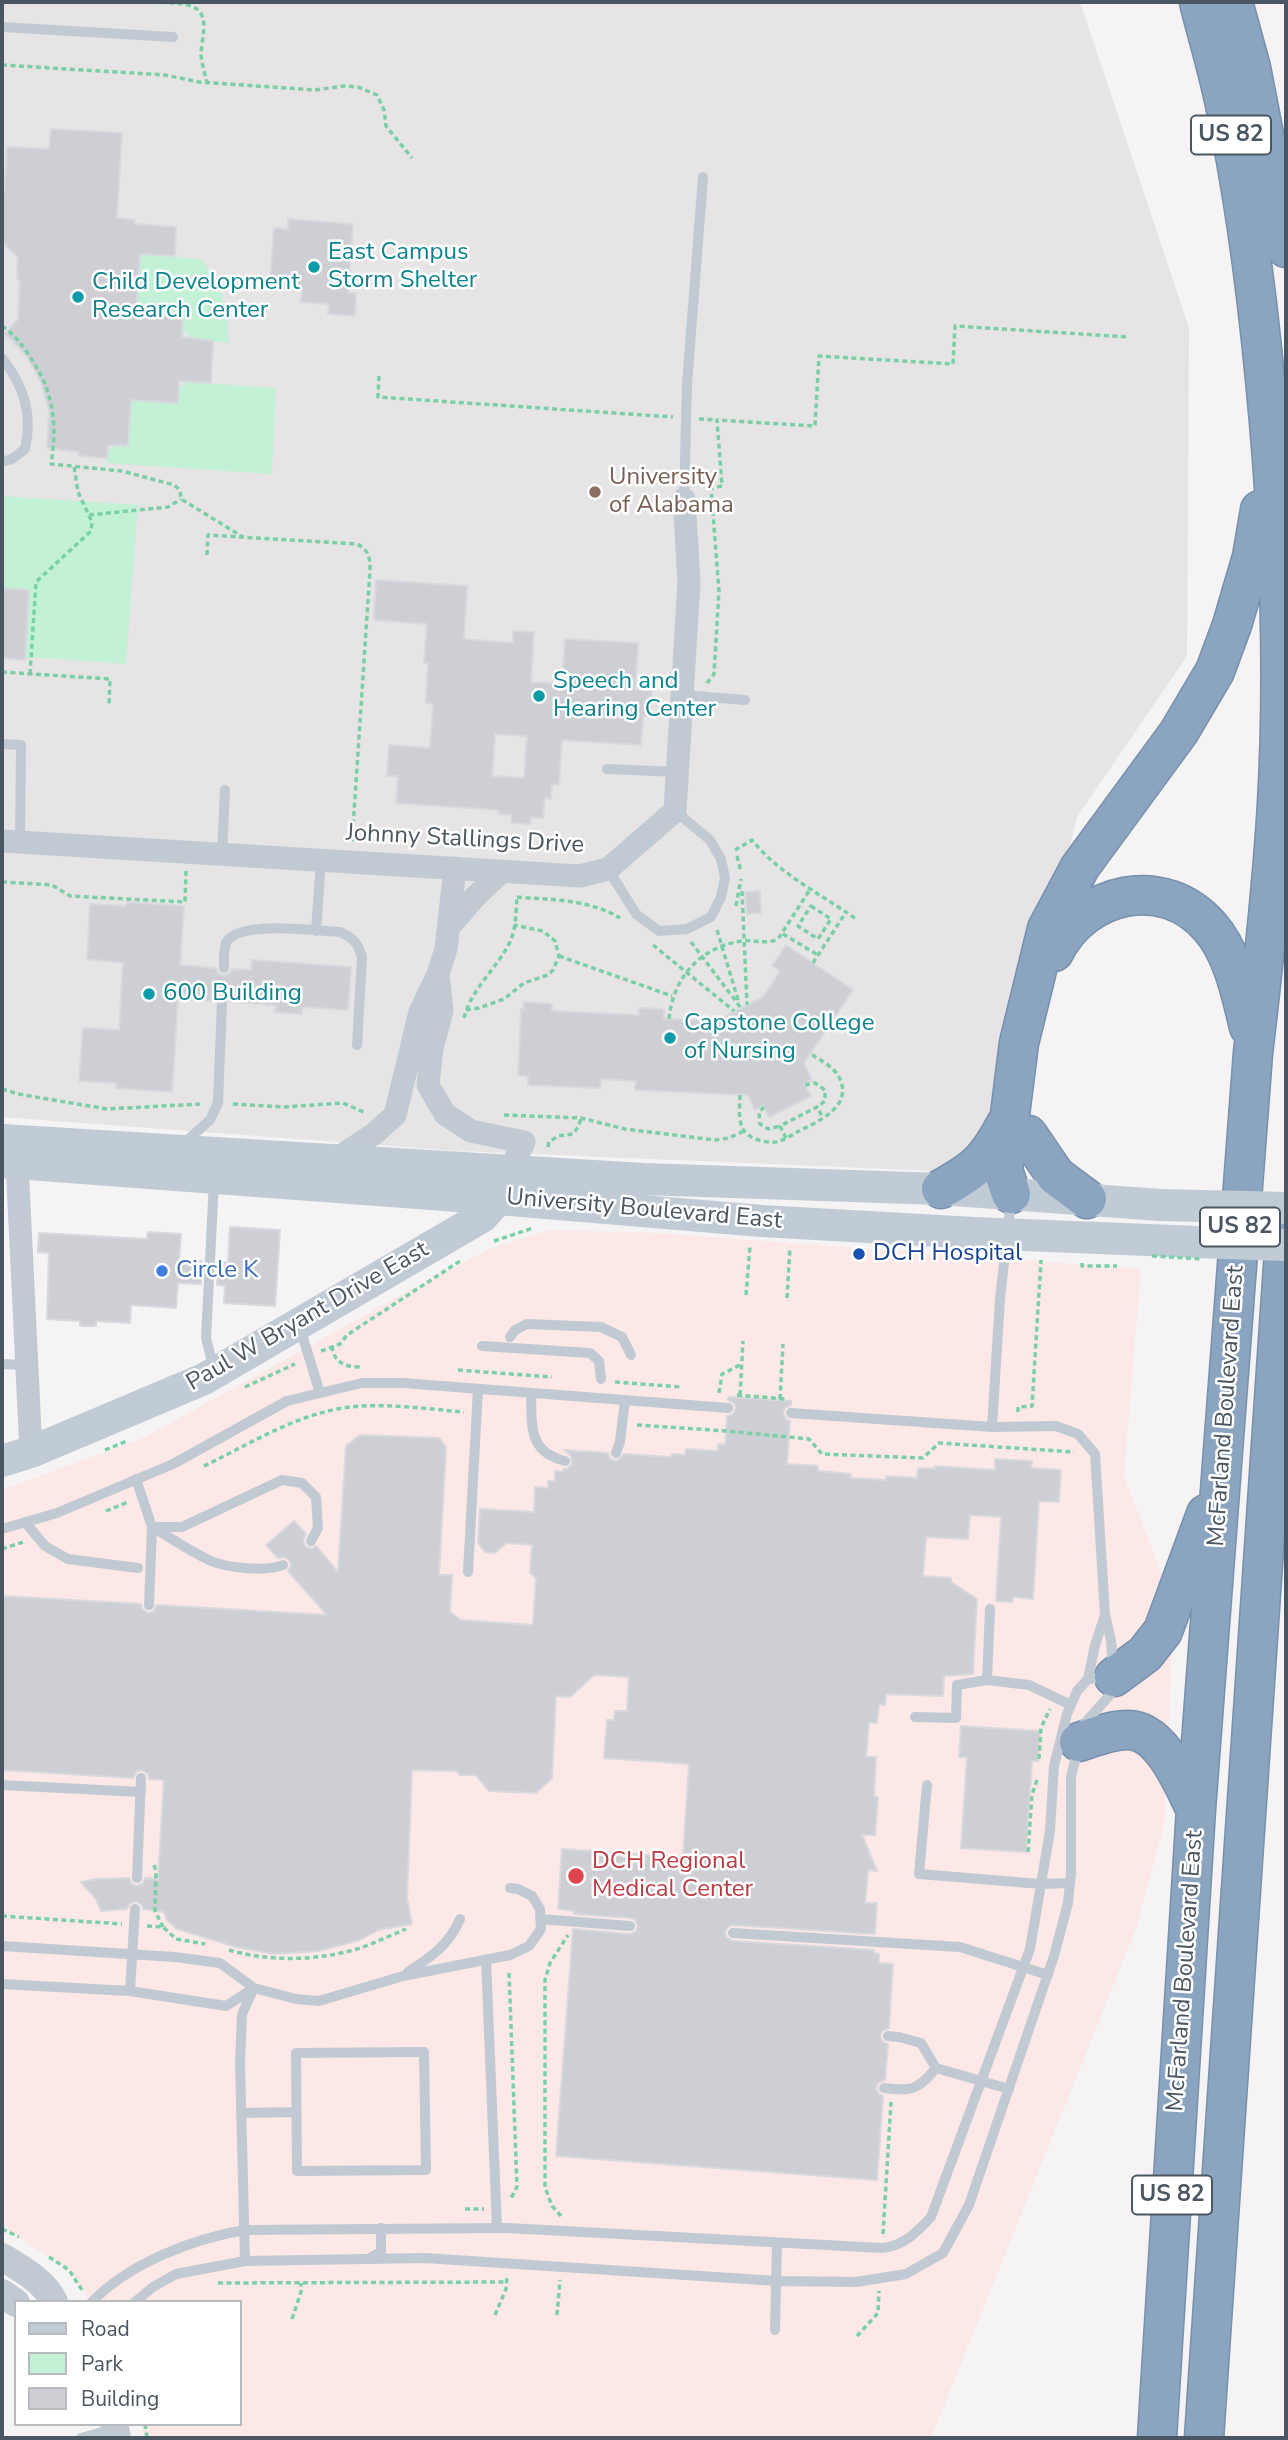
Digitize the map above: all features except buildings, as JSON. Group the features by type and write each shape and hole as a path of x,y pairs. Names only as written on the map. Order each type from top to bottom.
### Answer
{"highway":[{"name":"McFarland Boulevard East","path":"1157,2438 1196,1808 1253,1053 1269,914 1277,803 1280,694 1278,563 1271,443 1254,271 1224,99 1199,2"},
{"name":"US 82","path":"1233,2 1251,68 1286,248"},
{"path":"1087,1199 1056,1176 1019,1126 1019,1043 1047,929 1080,867 1179,732 1215,671 1252,557 1271,443"},
{"path":"1012,1194 1003,1170 1019,1126 1035,1060 1053,954 1070,927 1088,911 1108,900 1139,895 1155,896 1184,906 1209,926 1219,938 1238,987 1253,1053"},
{"path":"941,1189 972,1172 993,1148 1019,1126"},
{"name":"McFarland Boulevard East","path":"1204,2438 1286,1222"},
{"path":"1101,1678 1145,1654 1163,1631 1222,1473"},
{"path":"1079,1742 1130,1729 1149,1736 1174,1765 1196,1808"}],"main road":[{"name":"University Boulevard East","path":"7,1155 177,1150 333,1161 762,1221 1286,1245"},
{"name":"University Boulevard East","path":"7,1155 214,1178 504,1185 643,1179 941,1189 1160,1205 1286,1208"},
{"name":"Paul W Bryant Drive East","path":"16,1456 215,1373 482,1217 504,1185"}],"street":[{"path":"675,811 689,582 684,499"},
{"name":"Johnny Stallings Drive","path":"11,841 580,876 608,869 675,811"},
{"path":"333,1161 356,1148 395,1115 420,1012 438,974 446,949 455,868"},
{"path":"450,926 475,897 510,872"},
{"path":"438,974 442,1011 432,1048 428,1085 445,1114 471,1131 524,1142 504,1185"},
{"path":"7,1155 26,1366 16,1456"},
{"path":"2,2258 24,2270 51,2294 53,2300"}],"lane":[{"path":"2,27 173,37"},
{"path":"684,499 686,418 703,177"},
{"path":"2,358 16,376 25,401 29,431 25,449 12,459 2,462"},
{"path":"683,695 745,700"},
{"path":"2,744 21,745 11,841"},
{"path":"607,769 678,772"},
{"path":"222,854 225,790"},
{"path":"608,869 636,914 659,930 687,929 711,917 722,897 725,878 721,859 710,840 675,811"},
{"path":"316,931 321,860"},
{"path":"224,968 226,943 233,935 243,930 340,932 353,938 362,957 357,1045"},
{"path":"177,1150 209,1120 218,1103 222,1002"},
{"path":"214,1178 206,1338 215,1373"},
{"path":"992,1427 1000,1299 1012,1194"},
{"path":"298,1324 320,1393"},
{"path":"510,1336 527,1324 601,1327 622,1337 631,1355"},
{"path":"482,1346 590,1353 599,1361 601,1379"},
{"path":"2,1364 26,1366"},
{"path":"2,1529 57,1513 173,1464 287,1401 362,1383 402,1383 728,1408"},
{"path":"468,1572 478,1389"},
{"path":"531,1393 535,1441 543,1452 552,1458 565,1461"},
{"path":"616,1453 620,1442 625,1400"},
{"path":"94,2300 116,2282 154,2258 220,2234 244,2230 497,2228 882,2248 893,2247 914,2235 931,2217 1030,1950 1050,1831 1054,1766 1071,1705 1077,1691 1101,1678 1111,1640 1105,1615 1095,1454 1078,1434 1056,1426 992,1427 791,1413"},
{"path":"136,1479 152,1527 149,1605"},
{"path":"152,1527 182,1527 282,1480 302,1483 316,1497 318,1528 312,1541"},
{"path":"25,1522 45,1546 68,1559 138,1567"},
{"path":"152,1527 213,1561 254,1568 275,1568 283,1564"},
{"path":"987,1680 990,1609"},
{"path":"137,2300 176,2274 245,2262 425,2258 777,2281 856,2282 906,2274 943,2253 969,2205 1048,1975 1068,1903 1071,1777 1084,1724 1110,1695 1101,1678 1095,1645 1105,1615"},
{"path":"915,1717 956,1718 957,1685 987,1680 1029,1685 1071,1705"},
{"path":"137,1878 141,1778"},
{"path":"2,1785 141,1792"},
{"path":"927,1785 919,1874 1041,1884 1070,1883"},
{"path":"2,1946 132,1954 220,1963 254,1988 296,1999 319,2001 403,1976 510,1955 530,1946 541,1929 540,1909 532,1896 510,1888"},
{"path":"131,1991 135,1909"},
{"path":"403,1976 438,1952 454,1934 460,1919"},
{"path":"540,1919 630,1926"},
{"path":"733,1933 960,1947 1048,1975"},
{"path":"486,1959 497,2228"},
{"path":"2,1984 131,1991 226,2006 254,1988"},
{"path":"245,2262 240,2063 242,2014 254,1988"},
{"path":"888,2036 920,2043 936,2068 1009,2089"},
{"path":"424,2052 426,2170 297,2171 296,2112 296,2053 424,2052"},
{"path":"888,2092 911,2090 924,2083 936,2068"},
{"path":"241,2113 296,2112"},
{"path":"368,2260 382,2252 380,2228"},
{"path":"775,2330 777,2243"},
{"path":"81,2438 116,2430"}],"path":[{"path":"135,2 186,5 195,7 202,14 205,21 201,56 207,83"},
{"path":"2,65 165,75 207,83 315,90 344,86 368,91 381,100 386,126 412,158"},
{"path":"2,326 10,331 28,354 45,380 50,394 54,425 51,464 143,475 174,485 180,490 181,499"},
{"path":"380,376 378,397 815,426 820,356 953,364 955,326 1128,337"},
{"path":"717,420 722,486"},
{"path":"30,674 36,582 91,531 92,522 78,492 74,466"},
{"path":"89,515 168,507 181,499"},
{"path":"181,499 245,538"},
{"path":"207,555 208,535 357,544 367,552 370,559 352,845"},
{"path":"2,672 110,679 109,706"},
{"path":"735,850 751,840 780,869 856,919"},
{"path":"2,882 52,885 70,896 185,902 186,872 193,852"},
{"path":"462,1025 466,1010 478,988 508,946 514,925 510,872"},
{"path":"741,885 747,1005"},
{"path":"669,1019 672,996 686,972 703,957 722,947 744,941 770,943 778,939 811,888"},
{"path":"811,906 831,919 825,929 818,939 798,926 811,906"},
{"path":"797,912 805,916"},
{"path":"813,963 846,912"},
{"path":"466,1010 504,999 524,983 548,975 554,970 559,956 555,941 550,935 514,925"},
{"path":"825,929 832,933"},
{"path":"691,942 741,1008 717,930"},
{"path":"783,933 818,955"},
{"path":"649,942 734,1011"},
{"path":"559,956 672,996"},
{"path":"740,1095 740,1118 744,1131 764,1141 779,1141 830,1115 842,1091 841,1083 838,1075 811,1054"},
{"path":"764,1107 759,1112 760,1124 768,1129 780,1126 825,1101 825,1090 816,1083 805,1085"},
{"path":"2,1089 107,1109 218,1103 284,1107 343,1103 367,1114 395,1115"},
{"path":"817,1107 823,1119"},
{"path":"499,1114 581,1118 625,1129 715,1140 729,1138 744,1131"},
{"path":"548,1149 549,1142 558,1136 573,1134 581,1118"},
{"path":"780,1126 786,1138"},
{"path":"787,1298 791,1238"},
{"path":"746,1295 750,1246"},
{"path":"1018,1412 1018,1407 1032,1406 1041,1255"},
{"path":"740,1396 743,1341"},
{"path":"780,1399 783,1344"},
{"path":"719,1393 722,1374 742,1364"},
{"path":"203,1466 289,1424 349,1407 398,1406 477,1413"},
{"path":"630,1428 640,1425 809,1439 822,1454 923,1458 939,1443 1095,1454"},
{"path":"103,1512 142,1497"},
{"path":"2,1549 38,1537"},
{"path":"2,1916 163,1927 176,1938 211,1945"},
{"path":"221,1948 252,1957 312,1958 359,1949 405,1928"},
{"path":"561,2231 561,2213 552,2206 545,2188 545,1980 550,1963 569,1934"},
{"path":"882,2248 888,2092"},
{"path":"556,2315 561,2267"},
{"path":"857,2336 878,2313 880,2279"},
{"path":"212,2283 506,2282"},
{"path":"292,2319 301,2292 301,2283"}],"shaded area":[{"name":"University of Alabama","path":"2,2 1080,2 1189,328 1187,656 1077,817 1023,1042 986,1140 938,1171 459,1151 2,1117"},
{"name":"DCH Regional Medical Center","path":"550,1230 657,1233 1141,1269 1124,1476 1161,1573 1172,1645 1164,1824 1136,1929 931,2438 143,2438 142,2426 242,2426 242,2300 89,2300 69,2270 2,2229 2,1490 146,1437 410,1290 492,1248"}],"green space":[{"path":"140,254 201,259 219,288 227,320 229,343 196,340 182,329 136,314"},
{"path":"187,382 276,388 272,474 106,463 107,452 115,446 128,446 131,400 177,403 178,389"},
{"path":"2,496 138,505 126,664 31,657 25,660 29,590 2,588"}],"place":[{"name":"East Campus Storm Shelter","path":"314,267"},
{"name":"Child Development Research Center","path":"78,297"},
{"name":"University of Alabama","path":"595,492"},
{"name":"Speech and Hearing Center","path":"539,696"},
{"name":"600 Building","path":"149,994"},
{"name":"Capstone College of Nursing","path":"670,1038"},
{"name":"DCH Hospital","path":"859,1254"},
{"name":"Circle K","path":"162,1271"},
{"name":"DCH Regional Medical Center","path":"576,1876"}]}
